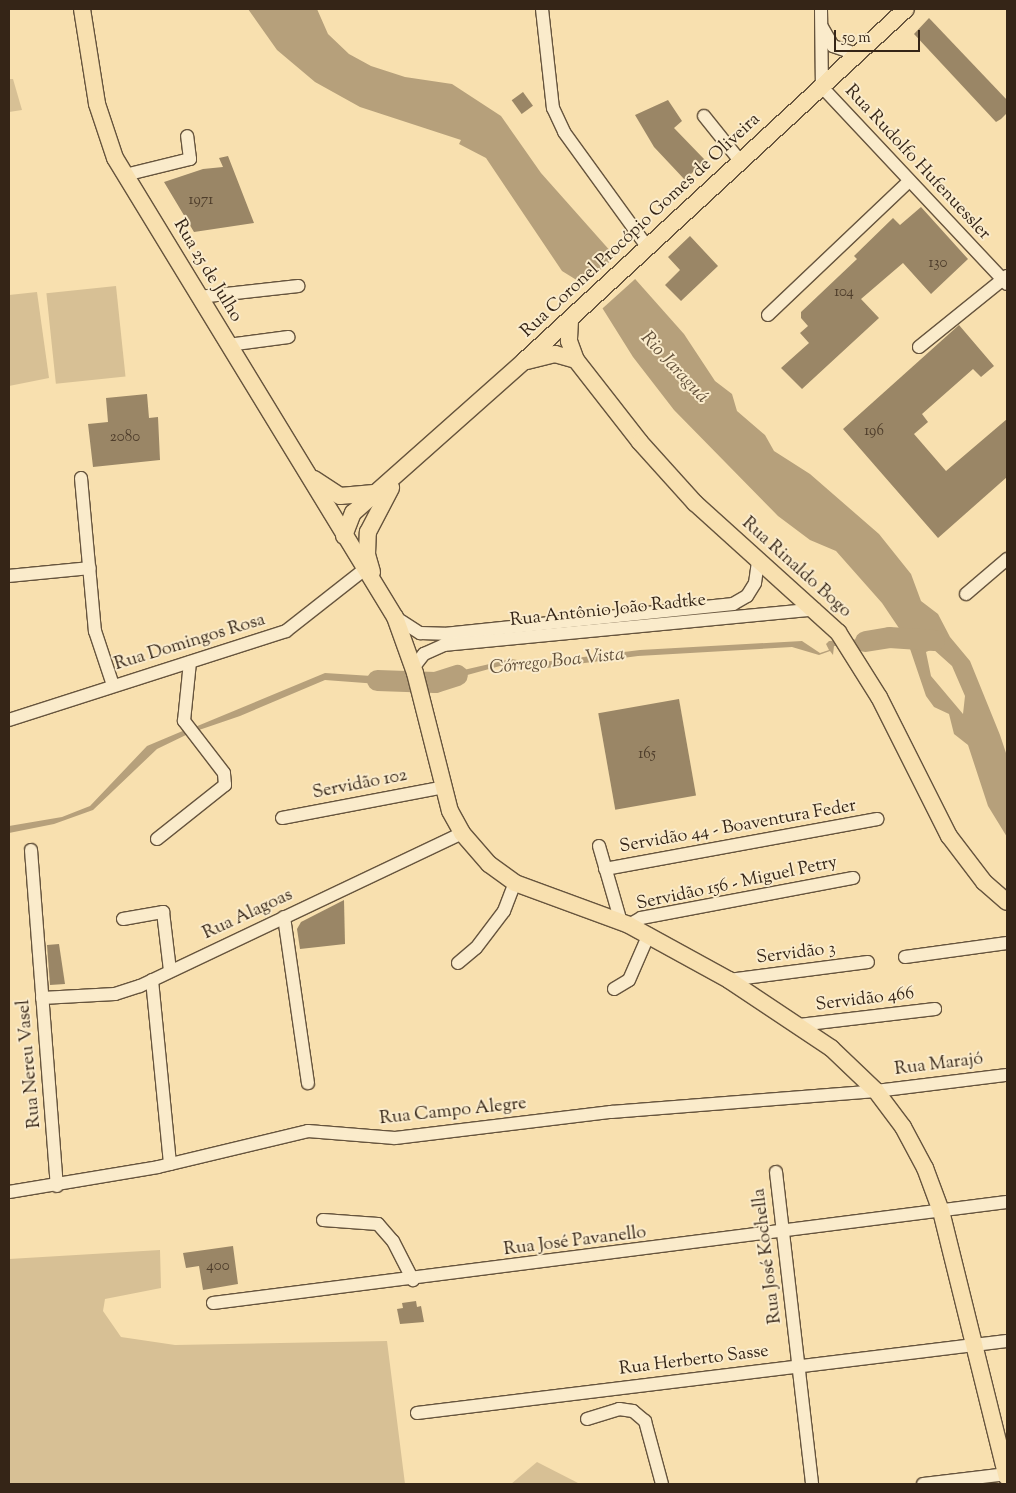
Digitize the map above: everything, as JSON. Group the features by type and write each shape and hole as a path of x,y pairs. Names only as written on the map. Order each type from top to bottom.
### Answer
{"main road":[{"name":"Rua 25 de Julho","path":"82,9 104,132 125,175 344,536 379,590"},
{"name":"Rua Coronel Procópio Gomes de Oliveira","path":"344,536 348,519 642,254 906,9"},
{"name":"Rua Rinaldo Bogo","path":"574,316 569,341 576,360 640,442 695,503 758,561 815,609 858,659 949,836 984,882 1007,902"},
{"path":"524,361 555,354 576,360"},
{"path":"305,472 340,496 378,492"},
{"name":"Rua Coronel Procópio Gomes de Oliveira","path":"379,590 367,555 368,532 380,505 402,472"},
{"path":"379,590 395,617 415,675 444,787 462,834 489,864 515,883 625,923 649,934 729,980 831,1048 876,1091 903,1127 926,1168 941,1211 1007,1475"}],"street":[{"path":"542,9 553,108 564,132 642,254"},
{"path":"821,9 822,87"},
{"path":"821,22 833,46 856,54"},
{"name":"Rua Rudolfo Hufenuessler","path":"822,87 909,181 1006,280"},
{"path":"704,116 741,162"},
{"path":"125,175 190,159 187,136"},
{"path":"768,315 909,181"},
{"path":"920,347 1006,280"},
{"path":"199,297 298,286"},
{"path":"228,345 288,338"},
{"path":"82,478 95,631 113,685"},
{"path":"966,594 1007,559"},
{"name":"Rua Antônio João Radtke","path":"395,617 420,633 444,634 733,604 747,596 755,583 758,561"},
{"path":"9,576 90,568"},
{"name":"Rua Domingos Rosa","path":"11,716 286,631 365,569"},
{"name":"Rua Antônio João Radtke","path":"415,675 424,654 444,645 815,609"},
{"path":"157,839 225,785 224,773 184,721 190,662"},
{"name":"Servidão 102","path":"282,818 444,787"},
{"name":"Servidão 44 - Boaventura Feder","path":"605,868 877,820"},
{"name":"Rua Alagoas","path":"42,998 115,994 152,980 462,834"},
{"path":"599,846 625,923"},
{"name":"Rua Nereu Vasel","path":"31,850 57,1186"},
{"name":"Servidão 156 - Miguel Petry","path":"625,923 641,918 852,878"},
{"path":"458,963 476,948 504,911 515,883"},
{"path":"123,919 163,912 170,971"},
{"path":"284,917 308,1083"},
{"path":"614,989 629,980 649,934"},
{"path":"905,958 1007,943"},
{"name":"Servidão 3","path":"729,980 868,962"},
{"path":"152,980 170,1164"},
{"name":"Servidão 466","path":"799,1025 934,1010"},
{"name":"Rua Marajó","path":"876,1091 1007,1075"},
{"name":"Rua Campo Alegre","path":"9,1192 57,1186 170,1164 308,1131 395,1138 611,1112 876,1091"},
{"name":"Rua José Kochella","path":"776,1172 812,1484"},
{"name":"Rua José Pavanello","path":"213,1303 783,1234 1007,1202"},
{"path":"323,1220 378,1224 393,1241 413,1280"},
{"name":"Rua Herberto Sasse","path":"417,1414 1007,1341"},
{"path":"586,1419 619,1409 633,1411 645,1421 662,1484"},
{"path":"923,1484 1007,1475"}],"shaded area":[{"path":"9,79 13,79 22,110 9,112"},
{"path":"116,286 126,377 56,384 46,293"},
{"path":"37,292 49,378 9,386 9,295"},
{"path":"160,1250 161,1288 105,1299 103,1311 121,1337 175,1345 387,1341 405,1484 9,1484 9,1259"},
{"path":"537,1462 580,1484 511,1484"}],"water":[{"name":"Rio Jaraguá","path":"248,9 317,9 328,34 349,54 371,66 405,77 452,84 501,116 541,173 684,334 715,381 732,394 737,411 765,435 774,451 810,474 879,534 911,574 921,601 938,614 950,637 970,661 1000,735 1007,756 1007,837 988,806 968,745 954,734 949,714 934,707 926,696 907,640 882,603 836,551 810,540 778,516 674,410 633,357 596,298 583,284 562,271 486,158 459,144 461,140 360,107 315,82 277,50","holes":["933,649 952,666 965,696 963,714 931,676 926,652"]},
{"path":"864,639 867,644 834,646 833,655 830,651 819,655 792,647 638,656 539,669 500,666 431,685 429,678 511,659 535,663 640,650 802,641 820,653 829,650 826,644 829,641"},
{"path":"325,673 403,678 405,686 325,680 240,716 199,730 195,727"},
{"path":"185,730 188,734 157,749 93,810 54,824 9,833 9,826 62,817 90,806 147,746"}],"pier":[{"path":"617,255 637,277 602,309 582,286"}],"building":[{"path":"929,18 1007,100 1007,113 1001,119 996,122 914,34"},
{"path":"523,92 533,106 522,114 512,100"},
{"path":"668,100 682,121 674,128 705,160 685,180 654,147 635,115"},
{"path":"228,156 254,223 194,232 164,182 203,169 223,167 219,158"},
{"path":"921,207 968,259 931,294 903,263 861,299 879,318 802,389 781,368 809,343 800,333 808,326 801,318 801,312 857,259 854,256 893,218 900,225"},
{"path":"690,236 718,266 681,301 665,285 680,270 668,257"},
{"path":"959,325 994,366 981,377 973,369 922,414 928,422 914,434 946,471 1007,419 1007,477 938,538 843,429"},
{"path":"147,394 149,418 158,417 160,460 93,467 88,424 108,422 106,398"},
{"path":"679,699 696,796 615,810 598,713"},
{"path":"344,900 345,944 300,949 297,929 301,922"},
{"path":"59,944 65,984 50,985 47,945"},
{"path":"233,1246 238,1284 203,1290 199,1266 186,1268 183,1253"},
{"path":"416,1301 417,1307 421,1306 424,1322 400,1324 397,1309 403,1308 402,1303"}],"waterway":[{"name":"Córrego Boa Vista","path":"865,641 889,637 934,640"},
{"name":"Córrego Boa Vista","path":"377,680 435,682 457,675"}]}
